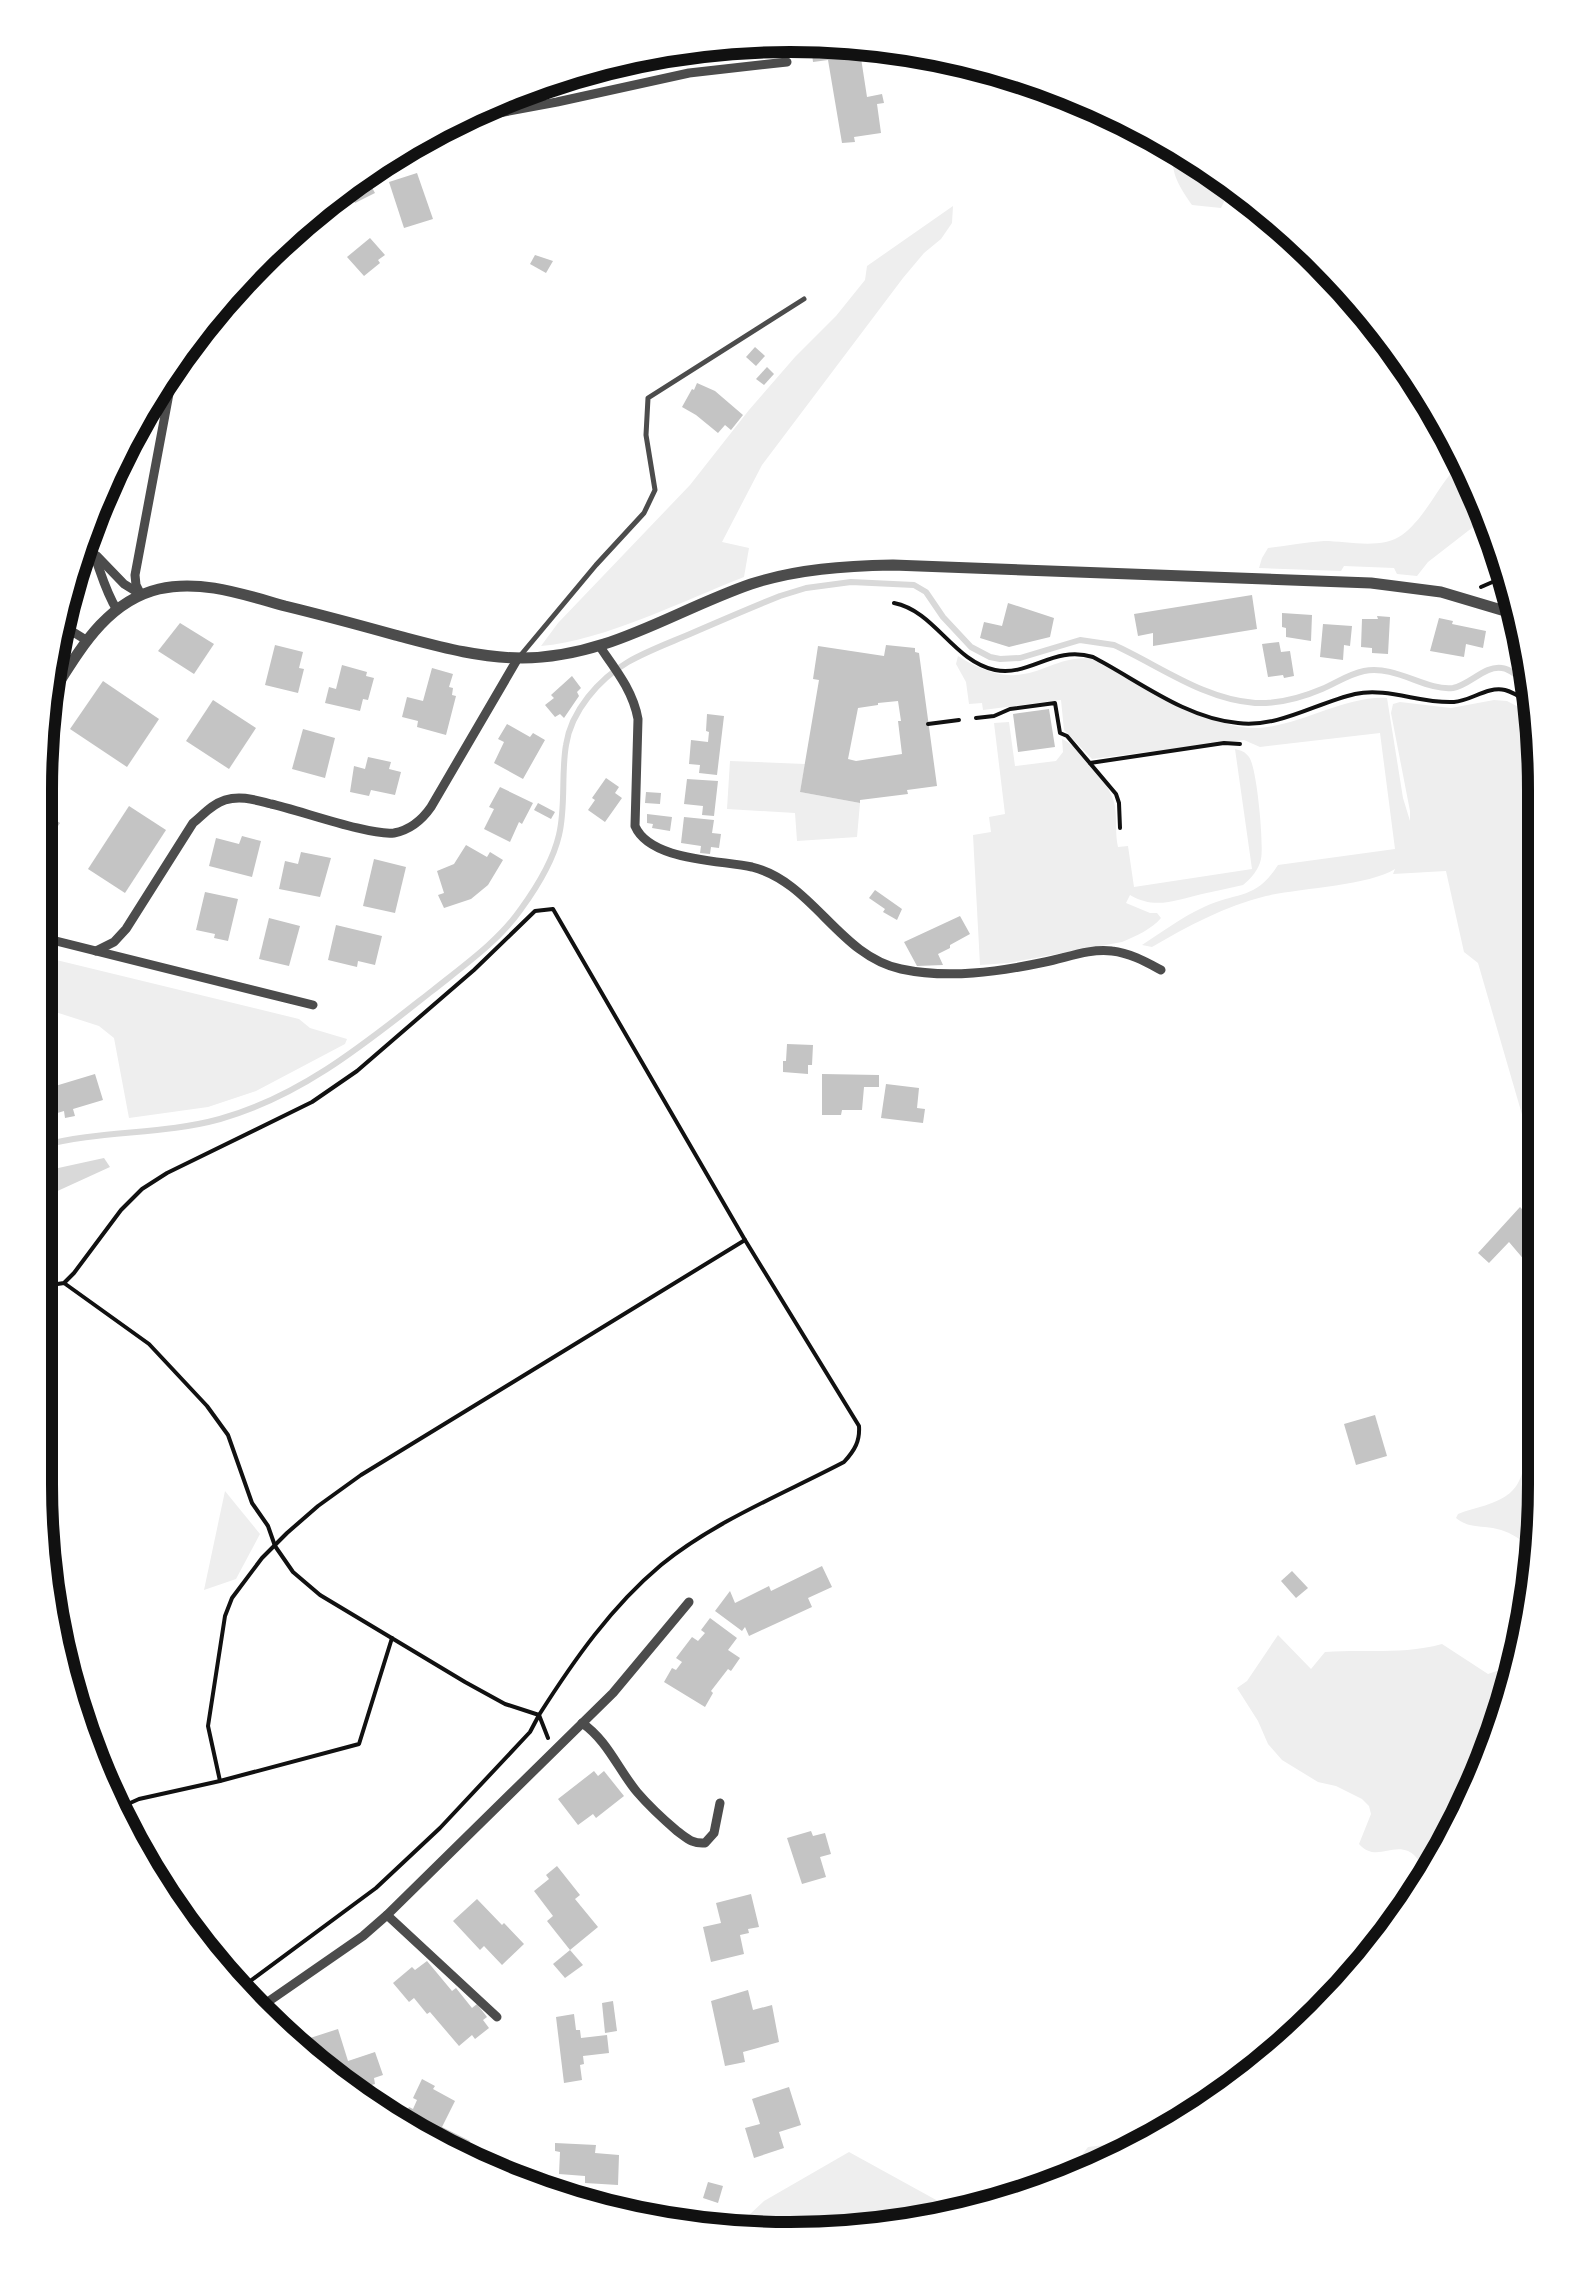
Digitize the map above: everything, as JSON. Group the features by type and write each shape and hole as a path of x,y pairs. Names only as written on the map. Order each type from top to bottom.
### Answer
{"street":[{"path":"499,113 689,74 787,62"},
{"path":"141,595 135,575 169,392"},
{"path":"93,550 117,610"},
{"path":"95,554 124,584 141,595"},
{"path":"62,678 86,640 117,610 141,595 184,586 213,588 457,652 518,658 550,657 600,647 750,584 853,566 1371,583 1440,592 1505,611"},
{"path":"71,630 86,640"},
{"path":"600,647 630,691 638,719 635,826 650,844 774,876 855,946 895,968 973,973 1104,950 1123,953 1161,970"},
{"path":"96,951 114,942 126,928 193,823 222,800 242,797 379,833 399,832 418,823 518,658"},
{"path":"52,940 313,1005"},
{"path":"267,2003 388,1915 614,1693 689,1602"},
{"path":"582,1724 603,1742 636,1791 693,1843 705,1843 714,1834 720,1802"},
{"path":"388,1915 497,2018"}],"lane":[{"path":"518,658 644,514 655,490 646,435 648,398 804,299"}],"path":[{"path":"1465,598 1496,580"},
{"path":"894,603 917,611 965,656 994,670 1014,670 1079,652 1186,709 1223,721 1256,724 1342,697 1374,692 1453,702 1506,690 1522,699"},
{"path":"976,718 1056,703 1060,733 1067,736 1116,794 1120,828"},
{"path":"928,724 960,720"},
{"path":"1090,762 1240,744"},
{"path":"64,1284 121,1210 142,1190 166,1172 312,1102 357,1071 474,970 535,911 554,908 745,1240 859,1426 860,1436 844,1462 690,1544 631,1593 576,1658 530,1732 440,1828 376,1888 248,1983"},
{"path":"220,1781 208,1726 225,1616 245,1579 275,1546 318,1506 361,1476 745,1240"},
{"path":"52,1285 64,1284 149,1344 207,1406 228,1435 252,1503 293,1572 320,1595 505,1704 539,1715"},
{"path":"127,1805 358,1744 392,1638"},
{"path":"539,1715 547,1737 557,1748"}],"shaded area":[{"path":"1173,162 1227,196 1221,208 1192,205 1179,184"},
{"path":"953,206 952,223 941,239 903,278 762,465 722,542 749,548 744,577 617,628 541,646 558,623 690,485 749,410 836,316 865,280 867,266"},
{"path":"1454,470 1477,524 1428,562 1417,576 1397,574 1394,568 1259,568 1268,548 1324,541 1394,540 1411,527"},
{"path":"958,656 986,670 1008,675 1075,659 1098,660 1193,711 1243,727 1275,726 1356,701 1387,698 1410,821 1391,713 1393,704 1451,708 1494,700 1507,701 1523,709 1528,790 1528,1135 1478,963 1464,952 1446,871 1393,874 1395,869 1351,883 1266,896 1207,917 1152,947 1142,945 1196,911 1253,890 1278,865 1395,849 1380,733 1260,747 1244,740 1092,759 1064,730 1061,700 983,710 982,703 969,704 966,682 956,664"},
{"path":"1009,722 1015,766 1056,761 1063,752 1062,739 1094,769 1113,799 1118,847 1128,846 1134,887 1252,869 1235,749 1244,752 1252,764 1259,806 1262,851 1257,870 1243,885 1174,901 1148,902 1130,895 1126,903 1157,913 1161,918 1122,942 980,965 973,835 991,832 989,817 1005,814 994,723"},
{"path":"730,761 805,764 800,792 860,803 857,837 797,841 795,813 727,809"},
{"path":"52,959 299,1019 310,1028 347,1039 345,1044 256,1091 208,1107 129,1118 114,1038 99,1026 52,1011"},
{"path":"104,1158 110,1167 52,1194 52,1169"},
{"path":"1528,1424 1525,1543 1510,1533 1456,1518 1510,1493 1523,1470"},
{"path":"225,1491 260,1534 236,1579 204,1590"},
{"path":"1278,1635 1311,1669 1325,1652 1398,1651 1442,1644 1488,1674 1503,1669 1471,1766 1422,1865 1408,1851 1371,1852 1359,1844 1371,1814 1369,1806 1282,1760 1268,1744 1237,1688 1247,1681"},
{"path":"1105,2145 1115,2146 1076,2163 1088,2147"},
{"path":"849,2152 944,2205 838,2220 744,2220 764,2201"}],"building":[{"path":"812,53 861,56 867,97 882,94 884,103 877,104 881,133 842,143 828,60 813,62"},
{"path":"417,173 433,219 404,228 389,182"},
{"path":"370,184 375,193 355,203 352,197"},
{"path":"370,238 385,255 364,276 347,257"},
{"path":"535,255 553,261 546,273 530,264"},
{"path":"755,347 765,356 756,366 746,357"},
{"path":"767,367 774,374 764,385 756,379"},
{"path":"697,383 715,391 743,415 731,430 725,425 718,433 682,407"},
{"path":"1252,595 1257,629 1153,646 1153,633 1138,636 1134,614"},
{"path":"1008,603 1054,618 1050,637 1009,647 980,638 984,622 1002,626"},
{"path":"1282,613 1312,615 1311,641 1286,637"},
{"path":"1377,616 1390,617 1388,654 1372,653 1372,648 1361,647 1362,619 1378,619"},
{"path":"1439,618 1486,631 1483,648 1466,644 1464,657 1430,651"},
{"path":"180,623 214,644 194,674 158,651"},
{"path":"1323,624 1352,626 1350,646 1344,645 1343,660 1320,657"},
{"path":"1279,642 1281,652 1290,651 1294,676 1268,677 1262,644"},
{"path":"275,645 303,652 299,668 304,669 298,693 265,685"},
{"path":"886,645 915,648 919,653 937,786 860,803 800,792 819,680 813,679 818,646 884,656","holes":["898,701 902,754 848,759 858,708"]},
{"path":"342,665 374,678 368,700 363,699 360,711 325,703 329,687 336,689"},
{"path":"432,668 453,674 449,687 456,696 446,735 417,727 418,721 402,717 407,697 423,701"},
{"path":"572,676 581,688 579,696 564,718 560,714 555,717 545,705"},
{"path":"103,681 159,719 127,767 70,729"},
{"path":"213,700 256,728 229,769 186,741"},
{"path":"1049,709 1055,747 1018,752 1013,714"},
{"path":"707,714 724,716 717,775 699,773 700,765 689,764 691,740 708,742"},
{"path":"507,724 530,737 533,733 545,740 523,779 494,763 504,742 498,739"},
{"path":"303,729 335,738 325,778 292,769"},
{"path":"368,757 391,762 389,769 401,772 395,795 371,790 369,796 350,792 354,766 365,769"},
{"path":"606,778 619,787 615,793 622,798 605,822 588,810"},
{"path":"687,779 718,781 714,816 702,815 703,806 684,804"},
{"path":"500,787 533,803 510,842 484,829 494,809 489,807"},
{"path":"646,792 661,793 660,804 645,803"},
{"path":"538,803 555,812 551,819 534,810"},
{"path":"129,806 166,830 125,893 88,869"},
{"path":"647,814 672,817 670,831 652,828 653,824 647,823"},
{"path":"52,817 60,823 52,835"},
{"path":"684,817 714,820 712,833 721,834 719,848 711,847 710,854 700,853 701,846 681,843"},
{"path":"242,836 261,841 252,877 209,866 216,838 239,844"},
{"path":"466,845 487,857 490,852 503,860 488,885 471,899 444,908 438,895 444,893 437,871 454,864"},
{"path":"301,852 331,858 320,897 279,889 285,861 298,864"},
{"path":"374,859 406,867 395,913 363,906"},
{"path":"875,890 902,909 897,920 869,898"},
{"path":"205,892 238,899 228,941 196,930"},
{"path":"960,916 970,934 938,954 943,965 917,966 904,942"},
{"path":"269,918 300,926 289,966 259,959"},
{"path":"336,925 382,936 375,965 358,961 357,967 328,960"},
{"path":"787,1044 813,1045 808,1074 783,1072"},
{"path":"95,1074 103,1100 73,1109 75,1116 65,1118 64,1111 52,1115 52,1087"},
{"path":"822,1074 879,1075 879,1087 864,1087 862,1110 822,1115"},
{"path":"886,1084 919,1088 917,1108 925,1109 923,1123 881,1118"},
{"path":"1520,1207 1528,1215 1528,1264 1509,1242 1489,1263 1478,1253"},
{"path":"1375,1415 1387,1456 1356,1465 1344,1424"},
{"path":"822,1566 832,1587 808,1598 812,1607 749,1636 745,1627 742,1631 715,1611 730,1591 735,1603 769,1586 771,1591"},
{"path":"1292,1571 1308,1588 1296,1598 1281,1581"},
{"path":"710,1618 737,1638 728,1650 740,1658 711,1691 705,1707 664,1682 672,1668 676,1670 682,1662 676,1658 692,1637 698,1641 705,1633 701,1630"},
{"path":"594,1771 598,1776 604,1771 624,1796 596,1818 593,1814 578,1825 558,1799"},
{"path":"811,1831 813,1836 825,1833 831,1854 820,1857 826,1877 802,1884 787,1838"},
{"path":"557,1866 580,1895 575,1899 598,1927 570,1950 547,1921 553,1916 534,1891"},
{"path":"751,1894 759,1927 740,1935 744,1954 711,1962 703,1927 721,1923 716,1903"},
{"path":"477,1899 524,1944 502,1965 484,1946 480,1950 453,1921"},
{"path":"570,1950 583,1965 565,1978 553,1964"},
{"path":"427,1961 452,1991 456,1988 472,2008 477,2004 487,2017 483,2020 489,2028 475,2039 472,2035 459,2046 430,2012 427,2014 414,1998 409,2002 393,1983 412,1967 415,1970"},
{"path":"748,1990 753,2010 772,2005 779,2042 743,2052 745,2062 725,2066 711,2001"},
{"path":"613,2001 617,2031 605,2033 602,2003"},
{"path":"574,2014 581,2038 607,2035 609,2053 583,2056 582,2080 564,2083 556,2017"},
{"path":"338,2029 348,2061 375,2052 383,2075 374,2078 375,2084 366,2087 306,2039"},
{"path":"422,2079 455,2101 442,2127 470,2141 467,2146 406,2113 409,2107 413,2109 417,2100 413,2098"},
{"path":"789,2087 801,2125 779,2132 784,2148 754,2158 745,2128 760,2124 752,2099"},
{"path":"555,2143 596,2145 595,2153 619,2155 618,2185 585,2183 585,2176 559,2174 560,2152 555,2151"},
{"path":"708,2182 723,2186 718,2203 703,2198"}],"waterway":[{"path":"52,1144 220,1119 279,1096 358,1048 491,942 533,892 559,835 569,732 580,708 597,687 643,654 806,588 851,582 914,585 926,592 971,647 990,657 1020,658 1080,640 1114,645 1200,688 1255,703 1289,700 1358,672 1376,670 1442,688 1453,688 1496,668 1518,678"}]}
